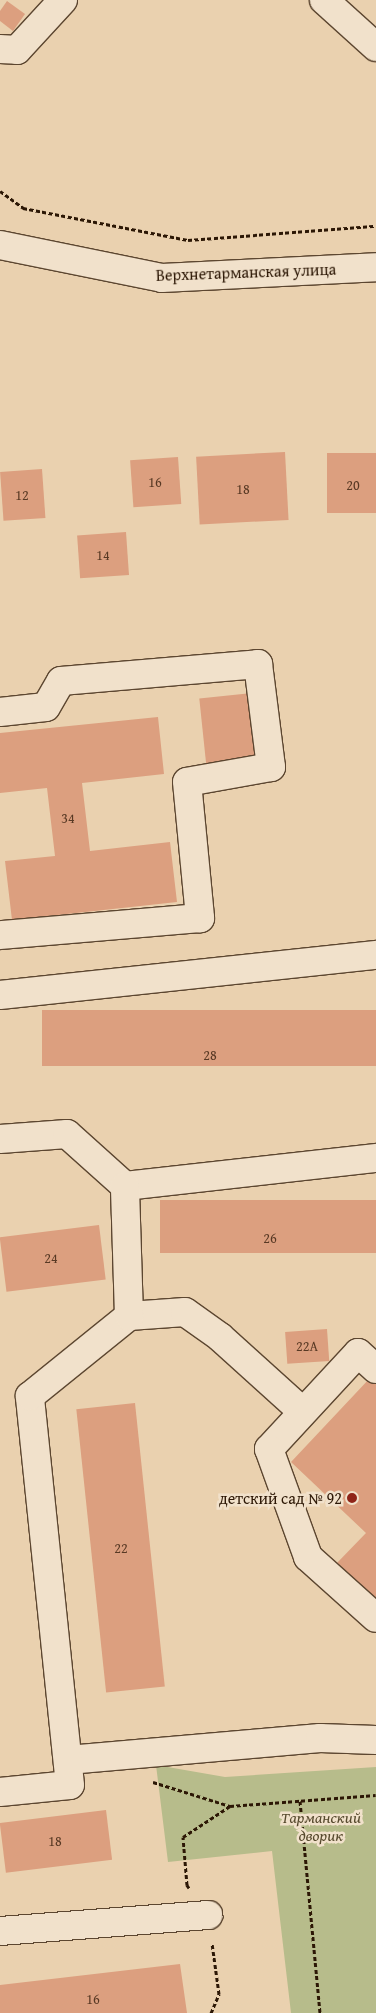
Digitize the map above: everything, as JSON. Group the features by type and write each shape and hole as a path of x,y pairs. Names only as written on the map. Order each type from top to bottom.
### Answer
{"street":[{"path":"0,49 17,50 63,0"},
{"path":"324,0 376,47"},
{"name":"Верхнетарманская улица","path":"0,245 162,278 376,266"},
{"path":"0,712 46,707 61,682 258,664 271,767 187,782 200,918 0,935"},
{"path":"0,995 376,955"},
{"path":"0,1139 67,1134 125,1186 130,1316"},
{"path":"125,1186 376,1158"},
{"path":"0,1792 70,1785 30,1396 130,1316 185,1312 220,1337 302,1411"},
{"path":"376,1369 358,1353 302,1411 269,1449 308,1557 376,1618"},
{"path":"68,1760 320,1738 376,1740"},
{"path":"0,1931 208,1915"}],"path":[{"path":"0,191 23,208 188,240 376,226"},
{"path":"144,1780 230,1806 376,1795"},
{"path":"300,1801 320,2013"}],"green space":[{"name":"Тарманский дворик","path":"156,1765 225,1777 376,1767 376,2013 291,2013 272,1851 168,1862"}],"building":[{"path":"7,1 25,14 13,31 0,21 0,11"},
{"path":"285,452 289,520 200,525 196,457"},
{"path":"327,453 376,453 376,513 327,513"},
{"path":"178,457 181,504 133,507 130,460"},
{"path":"42,469 45,518 4,521 0,472"},
{"path":"126,532 129,575 80,578 77,535"},
{"path":"252,693 259,759 206,764 199,699"},
{"path":"158,717 164,774 82,783 90,851 170,842 177,902 12,920 5,861 55,856 47,788 0,793 0,733"},
{"path":"42,1010 376,1010 376,1066 42,1066"},
{"path":"160,1200 376,1200 376,1253 160,1253"},
{"path":"99,1225 106,1280 6,1292 0,1237"},
{"path":"327,1329 329,1361 287,1364 285,1332"},
{"name":"детский сад № 92","path":"370,1378 376,1383 376,1600 335,1565 366,1533 291,1462"},
{"path":"135,1403 165,1686 106,1693 76,1409"},
{"path":"106,1810 112,1860 6,1873 0,1823"},
{"path":"180,1964 187,2013 0,2013 0,1985"}],"place":[{"name":"детский сад № 92","path":"352,1498"}]}
